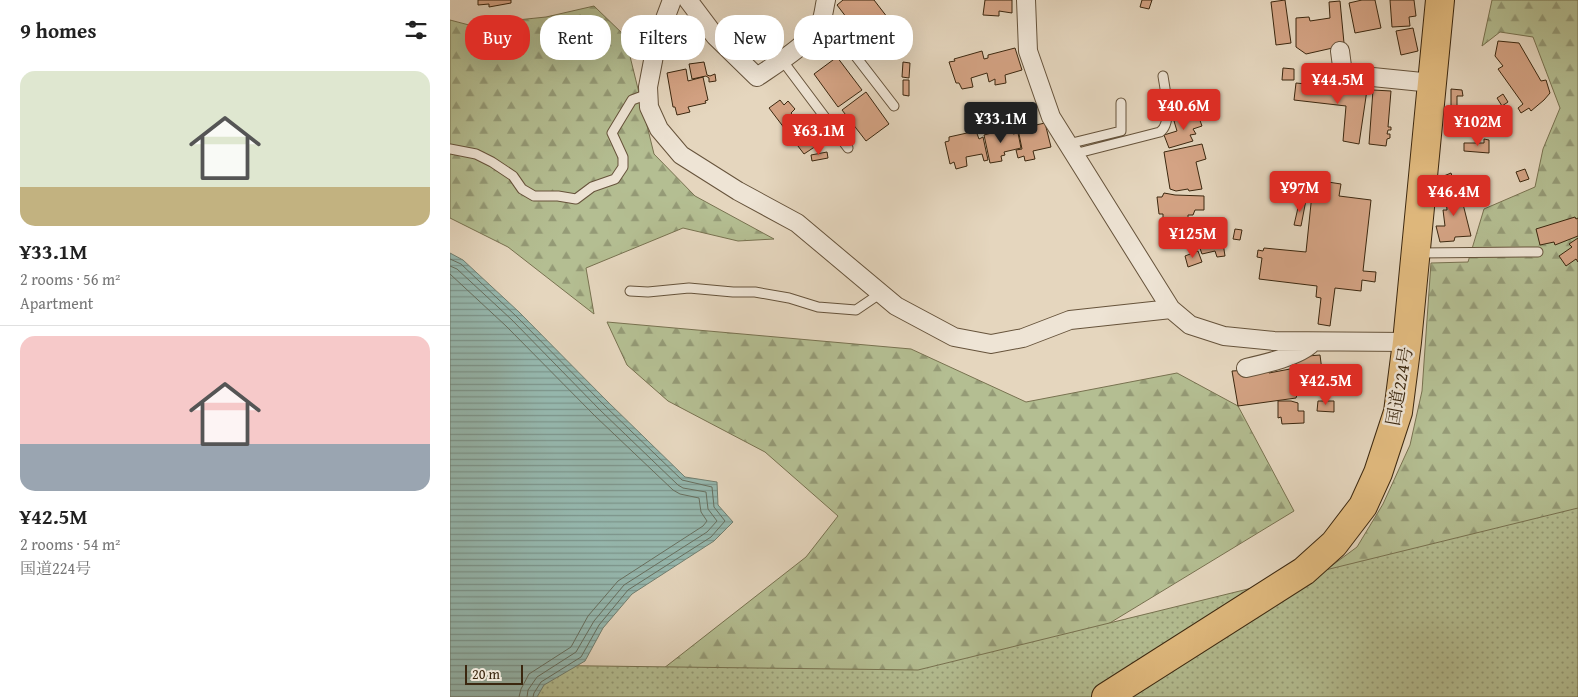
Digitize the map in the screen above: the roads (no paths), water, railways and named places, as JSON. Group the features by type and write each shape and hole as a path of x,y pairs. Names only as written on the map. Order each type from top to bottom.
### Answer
{"highway":[{"name":"国道224号","path":"1106,697 1304,571 1334,544 1363,506 1378,473 1398,412 1407,342 1440,0"}],"street":[{"path":"672,0 657,40 648,87 649,107 659,129 681,155 738,191 797,223 896,306 954,337 991,344 1023,338 1070,320 1171,309"},
{"path":"688,0 715,35"},
{"path":"1026,0 1028,51 1052,118 1171,309 1190,325 1224,336 1274,341 1407,342"},
{"path":"784,58 815,32 822,22 824,7"},
{"path":"1340,51 1343,74 1432,83"},
{"path":"739,60 757,78 782,60"},
{"path":"1246,368 1269,363 1307,348 1313,342"}],"lane":[{"path":"824,7 894,106"},
{"path":"782,60 848,148"},
{"path":"1071,149 1160,132 1164,129 1168,119 1164,76"},
{"path":"450,149 476,154 492,162 513,176 522,189 534,196 558,196 576,199 592,187 615,179 623,167 623,157 612,133 632,100 648,94"},
{"path":"1071,149 1121,131 1121,103"},
{"path":"1415,253 1538,252"},
{"path":"630,291 648,292 688,288 755,292 789,298 818,306 856,310 881,293"}],"water":[{"path":"450,253 463,260 519,312 685,477 717,482 718,505 733,522 714,541 632,594 603,628 585,661 544,685 537,697 450,697"}]}
